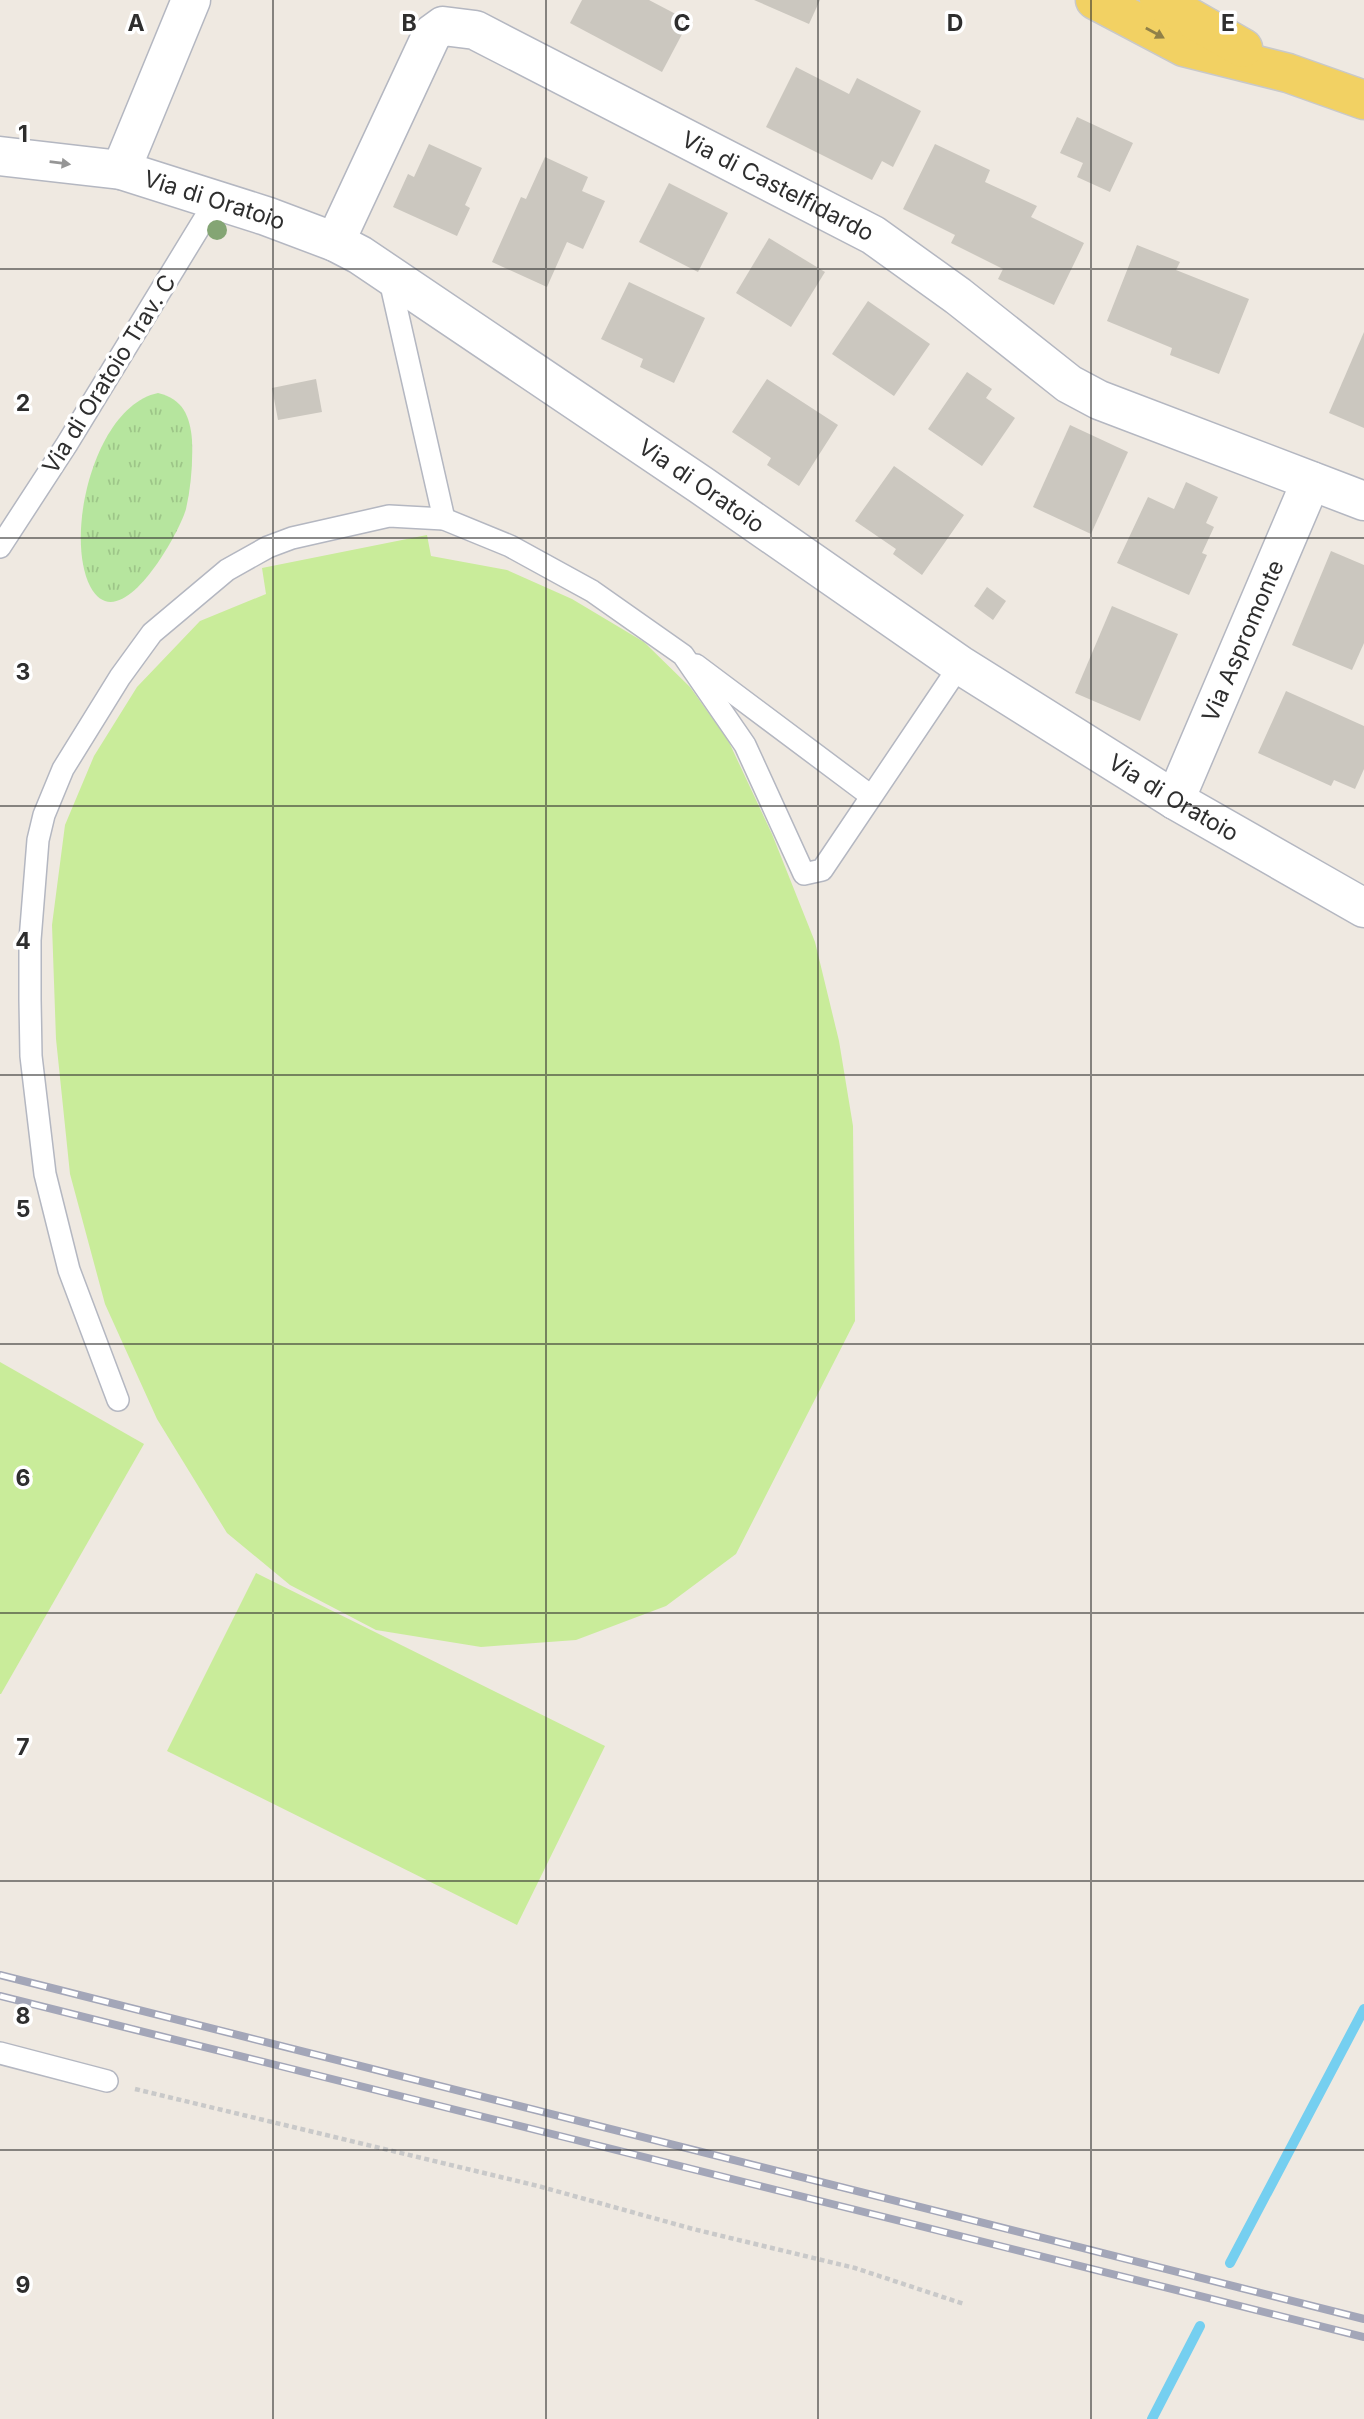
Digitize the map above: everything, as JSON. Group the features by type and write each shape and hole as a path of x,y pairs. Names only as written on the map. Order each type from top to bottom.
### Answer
{"main road":[{"path":"1095,0 1184,47 1288,73 1364,100"},
{"path":"1159,0 1288,73"}],"street":[{"path":"121,170 191,0"},
{"name":"Via di Castelfidardo","path":"335,242 432,34 443,26 475,30 873,235 958,296 1069,384 1110,404 1364,500"},
{"name":"Via di Oratoio","path":"0,156 121,170 335,242 387,271 960,665 1175,800 1364,908"},
{"name":"Via Aspromonte","path":"1175,800 1311,481"}],"lane":[{"name":"Via di Oratoio Trav. C","path":"0,547 216,200"},
{"path":"387,271 444,519"},
{"path":"118,1400 69,1270 45,1174 31,1056 30,940 38,840 47,808 63,769 89,723 128,666 152,633 226,570 268,547 328,529 389,516 444,519 510,546 593,591 871,796"},
{"path":"682,655 745,745 804,874 822,870 960,665"},
{"path":"0,2053 107,2081"}],"path":[{"path":"107,2081 181,2102 538,2186 692,2230 855,2269 964,2304"}],"green space":[{"path":"158,393 179,404 189,423 192,466 186,509 172,539 146,578 131,593 116,601 102,600 90,586 83,563 83,506 91,475 102,446 117,421 136,403"},
{"path":"427,535 431,556 507,570 572,599 644,642 690,687 728,740 772,834 815,942 839,1041 853,1126 855,1321 736,1554 666,1606 576,1640 481,1647 376,1630 290,1585 227,1533 157,1419 105,1304 70,1174 56,1039 52,925 65,825 94,756 137,687 200,621 266,594 262,568"},
{"path":"0,1362 144,1444 1,1694 0,1694"},
{"path":"256,1573 605,1746 517,1925 167,1751"}],"building":[{"path":"582,0 649,0 689,21 662,72 570,23"},
{"path":"754,0 820,0 809,24"},
{"path":"796,67 849,94 857,78 921,111 893,167 882,161 872,180 766,127"},
{"path":"1077,117 1133,143 1110,192 1077,177 1083,163 1060,153"},
{"path":"429,144 482,168 465,205 470,208 457,236 393,207 408,174 414,177"},
{"path":"935,144 990,170 985,182 1037,206 1031,217 1084,243 1054,305 998,279 1003,269 951,243 955,235 903,209"},
{"path":"545,157 588,177 582,191 605,201 583,249 567,242 547,287 492,262 521,197 526,199"},
{"path":"669,183 728,213 698,272 639,242"},
{"path":"769,238 825,272 791,327 736,293"},
{"path":"1137,245 1180,262 1176,270 1249,299 1219,374 1170,355 1172,348 1107,321"},
{"path":"629,282 705,318 674,383 640,367 643,359 601,339"},
{"path":"868,301 930,344 894,396 832,354"},
{"path":"1364,332 1364,428 1329,413"},
{"path":"967,372 992,389 986,398 1015,418 982,466 928,429"},
{"path":"316,379 322,412 278,420 272,388"},
{"path":"767,379 838,425 799,486 767,465 771,458 732,432"},
{"path":"1070,425 1128,452 1091,534 1033,507"},
{"path":"894,466 964,515 922,575 893,554 896,549 855,521"},
{"path":"1186,482 1218,497 1206,523 1214,527 1202,553 1207,555 1189,595 1117,563 1148,497 1174,509"},
{"path":"1331,551 1364,565 1364,643 1352,670 1292,645"},
{"path":"987,587 1006,601 993,620 974,606"},
{"path":"1112,606 1178,634 1140,721 1075,693"},
{"path":"1286,691 1364,726 1364,769 1355,789 1334,780 1331,786 1258,753"}],"waterway":[{"path":"1230,2263 1364,2009"},
{"path":"1152,2419 1200,2326"}],"railway":[{"path":"0,1975 1364,2319"},
{"path":"0,1996 1364,2337"}]}
